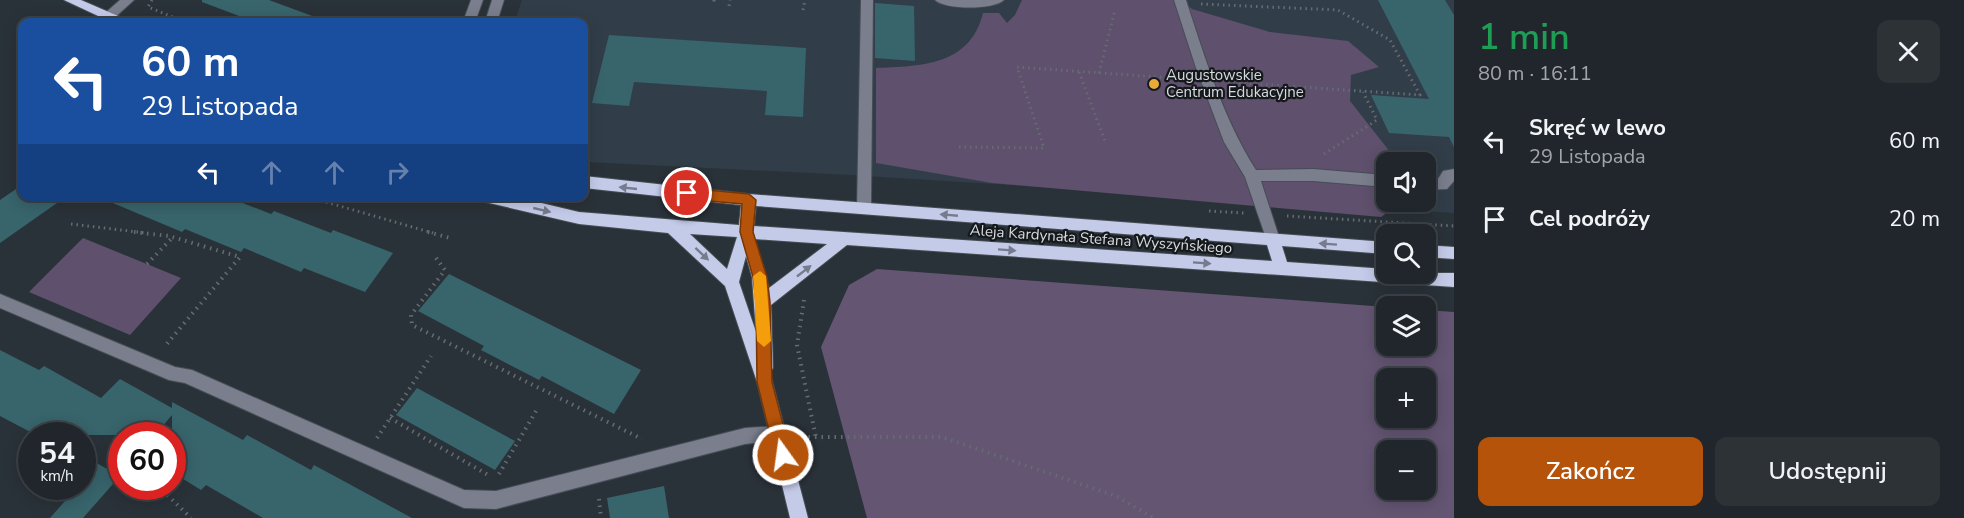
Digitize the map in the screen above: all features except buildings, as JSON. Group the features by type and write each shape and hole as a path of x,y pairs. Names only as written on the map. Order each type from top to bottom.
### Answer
{"main road":[{"path":"70,0 108,17"},
{"name":"Aleja Kardynała Stefana Wyszyńskiego","path":"588,182 749,200 1376,247"},
{"path":"731,282 746,232 749,200"},
{"name":"Aleja Kardynała Stefana Wyszyńskiego","path":"506,201 579,218 672,227 1454,280"},
{"path":"672,227 731,282 765,382 799,518"},
{"path":"746,232 760,277 763,302 765,382"},
{"path":"763,302 844,239"},
{"path":"1273,240 1282,269"},
{"path":"1436,252 1454,253"}],"street":[{"path":"108,17 128,0"},
{"path":"470,18 477,0"},
{"path":"491,18 498,0"},
{"path":"864,208 867,0"},
{"path":"941,0 975,4 998,0"},
{"path":"1180,0 1202,68 1231,142 1252,176 1273,240"},
{"path":"1436,185 1442,185 1448,175 1454,175"},
{"path":"1252,176 1376,180"},
{"path":"0,301 175,375 186,375 464,499 496,500 745,436 778,434"}],"path":[{"path":"153,0 148,7 175,18"},
{"path":"714,0 714,5"},
{"path":"729,6 730,0"},
{"path":"803,10 805,0"},
{"path":"1099,73 1115,10"},
{"path":"1079,72 1105,141"},
{"path":"1289,176 1377,120 1363,91"},
{"path":"322,201 450,238"},
{"path":"71,224 173,237 240,257 150,364"},
{"path":"147,264 173,237"},
{"path":"436,258 445,270 411,315 412,325 674,454"},
{"path":"365,455 431,356"},
{"path":"390,418 496,480 536,411"},
{"path":"778,434 816,438 942,437 1116,496 1154,518"},
{"path":"172,500 191,518"}],"shaded area":[{"name":"Augustowskie Centrum Edukacyjne","path":"522,0 1454,0 1454,213 1436,212 1436,152 1376,152 1376,208 851,175 588,162 588,18 516,18"},
{"name":"Augustowskie Centrum Edukacyjne","path":"1022,0 1180,0 1192,9 1270,32 1348,41 1379,67 1351,75 1350,101 1390,152 1376,152 1376,212 1388,212 1381,217 992,183 876,163 876,68 910,66 942,60 967,44 977,30 983,13 999,13 1007,23 1015,15"},
{"path":"83,238 181,278 130,335 29,292"},
{"path":"877,269 1376,306 1376,356 1436,356 1436,311 1454,312 1454,518 867,518 821,347 849,285"}],"slow traffic":[{"path":"760,276 764,341"}],"place":[{"name":"Augustowskie Centrum Edukacyjne","path":"1154,84"}],"route":[{"path":"687,193 749,200 746,232 760,277 763,302 765,382 783,455"}]}
